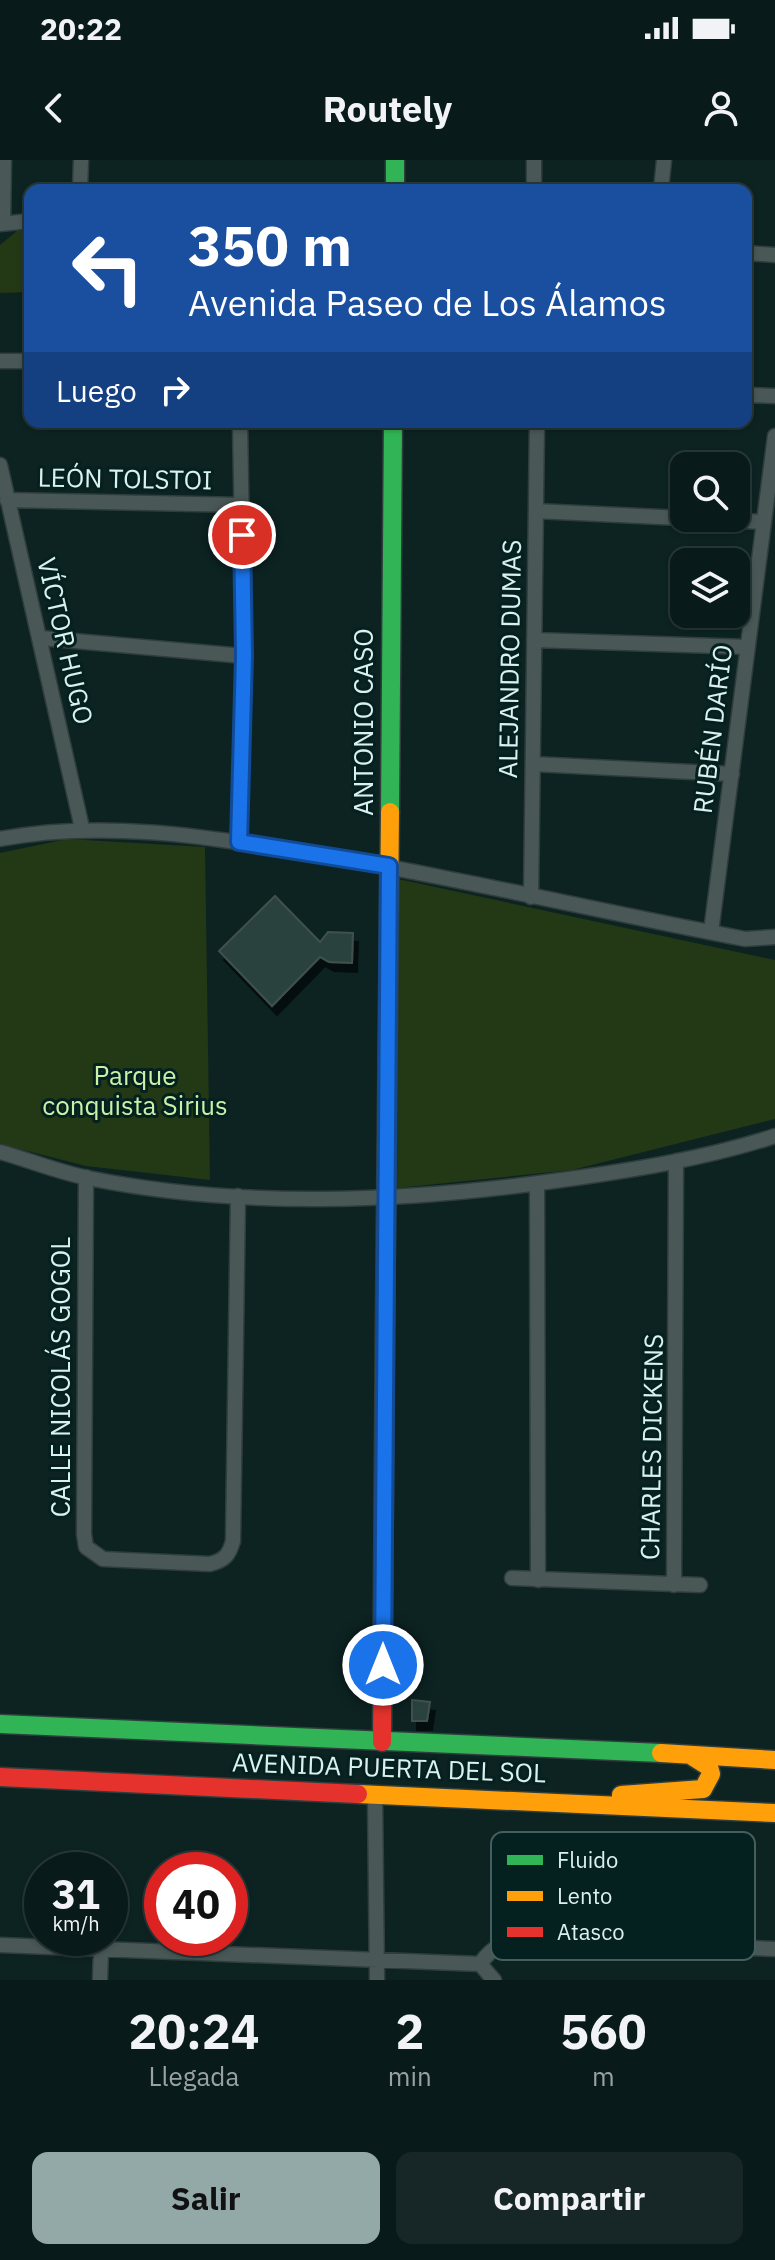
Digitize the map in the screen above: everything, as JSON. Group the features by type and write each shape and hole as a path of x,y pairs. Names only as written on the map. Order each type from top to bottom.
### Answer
{"main road":[{"path":"395,160 395,184"},
{"name":"ANTONIO CASO","path":"382,1742 393,428"},
{"name":"AVENIDA PUERTA DEL SOL","path":"0,1724 775,1760"},
{"path":"598,1802 637,1792 703,1789 711,1774 709,1767 690,1755"},
{"name":"AVENIDA PUERTA DEL SOL","path":"0,1777 375,1796 598,1802 775,1813"}],"street":[{"path":"4,160 1,224 24,222"},
{"path":"80,184 81,160"},
{"path":"534,160 534,184"},
{"path":"662,184 664,160"},
{"path":"752,253 775,255"},
{"path":"0,361 24,361"},
{"path":"752,395 775,396"},
{"path":"239,842 244,656 240,428"},
{"name":"ALEJANDRO DUMAS","path":"531,897 537,428"},
{"name":"RUBÉN DARÍO","path":"711,932 775,436"},
{"name":"VÍCTOR HUGO","path":"0,465 82,828"},
{"name":"LEÓN TOLSTOI","path":"7,500 242,505"},
{"path":"536,511 764,522"},
{"path":"41,638 244,656"},
{"path":"534,640 748,647"},
{"path":"533,764 732,774"},
{"path":"0,839 82,828 239,842 389,866 745,939 775,937"},
{"path":"0,1152 86,1177 186,1193 387,1198 537,1184 676,1161 775,1136"},
{"name":"CHARLES DICKENS","path":"512,1578 674,1585 676,1161"},
{"name":"CALLE NICOLÁS GOGOL","path":"86,1177 84,1534 86,1547 103,1559 210,1564 229,1554 233,1541 236,1450 238,1196"},
{"path":"537,1184 538,1580"},
{"path":"674,1585 700,1585"},
{"path":"375,1796 377,1980"},
{"path":"0,1945 24,1946"},
{"path":"755,1948 775,1949"},
{"path":"480,1964 491,1950"},
{"path":"128,1951 480,1964 494,1980"},
{"path":"100,1980 101,1956"}],"green space":[{"path":"24,230 24,292 0,293 0,245 17,231"},
{"name":"Parque conquista Sirius","path":"67,839 205,847 210,1180 86,1166 0,1144 0,853"},
{"path":"398,879 775,960 775,1119 572,1170 397,1188"}],"building":[{"path":"275,896 320,942 328,932 353,933 352,963 329,962 320,957 272,1006 219,951"},
{"path":"412,1700 430,1702 427,1721 412,1721"}],"traffic: fast":[{"path":"395,160 395,184"},
{"path":"390,812 393,428"},
{"path":"0,1724 661,1753"}],"traffic: slow":[{"path":"385,1322 390,812"},
{"path":"661,1753 775,1760"},
{"path":"621,1795 703,1789 711,1774 709,1767 690,1755"},
{"path":"358,1794 775,1813"}],"traffic: jam":[{"path":"382,1742 385,1322"},
{"path":"0,1777 358,1794"}],"route":[{"path":"242,535 244,656 239,842 389,866 383,1665"}]}
